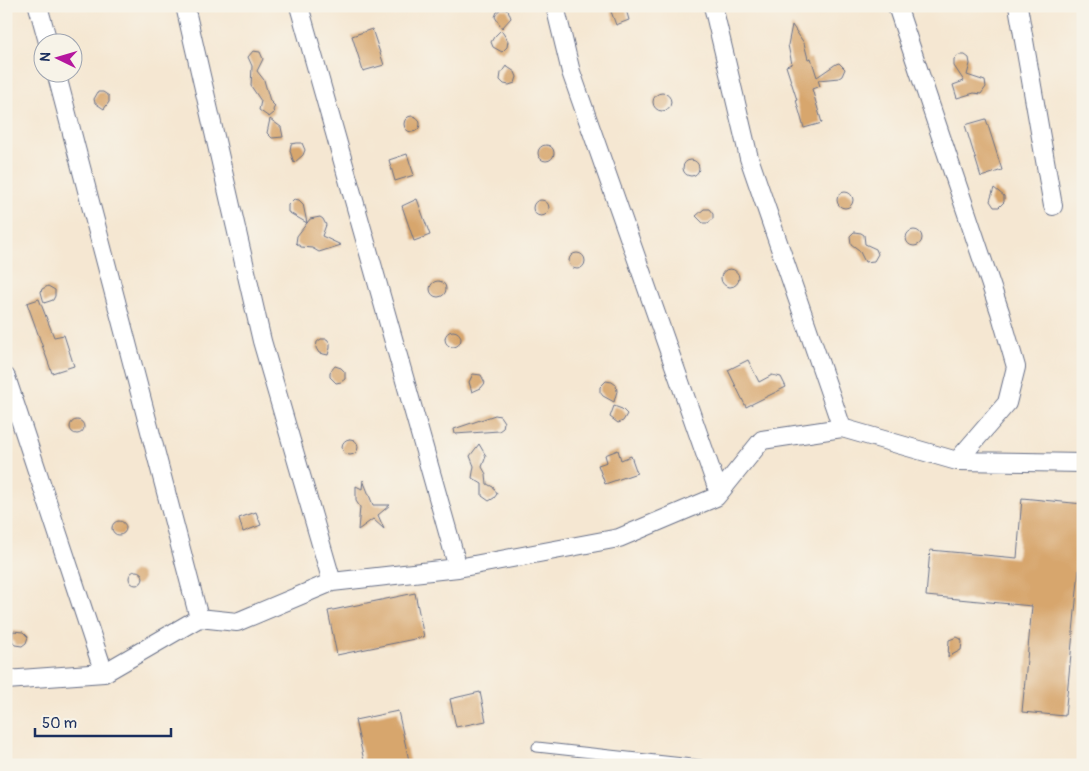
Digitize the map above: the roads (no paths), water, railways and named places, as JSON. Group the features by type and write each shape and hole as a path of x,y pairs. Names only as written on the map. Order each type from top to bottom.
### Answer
{"street":[{"path":"38,6 45,32"},
{"path":"185,6 262,341 332,582"},
{"path":"299,6 458,568"},
{"path":"555,6 571,72 719,493"},
{"path":"713,6 749,158 842,428"},
{"path":"897,6 1000,312 1016,367 1007,404 957,461"},
{"path":"1018,6 1053,206"},
{"path":"59,82 199,618"},
{"path":"6,377 104,673"},
{"path":"6,680 104,673 199,618 237,622 332,582 458,568 619,538 716,497 762,440 842,428 957,461 1083,463"}],"lane":[{"path":"537,747 701,765"}]}
